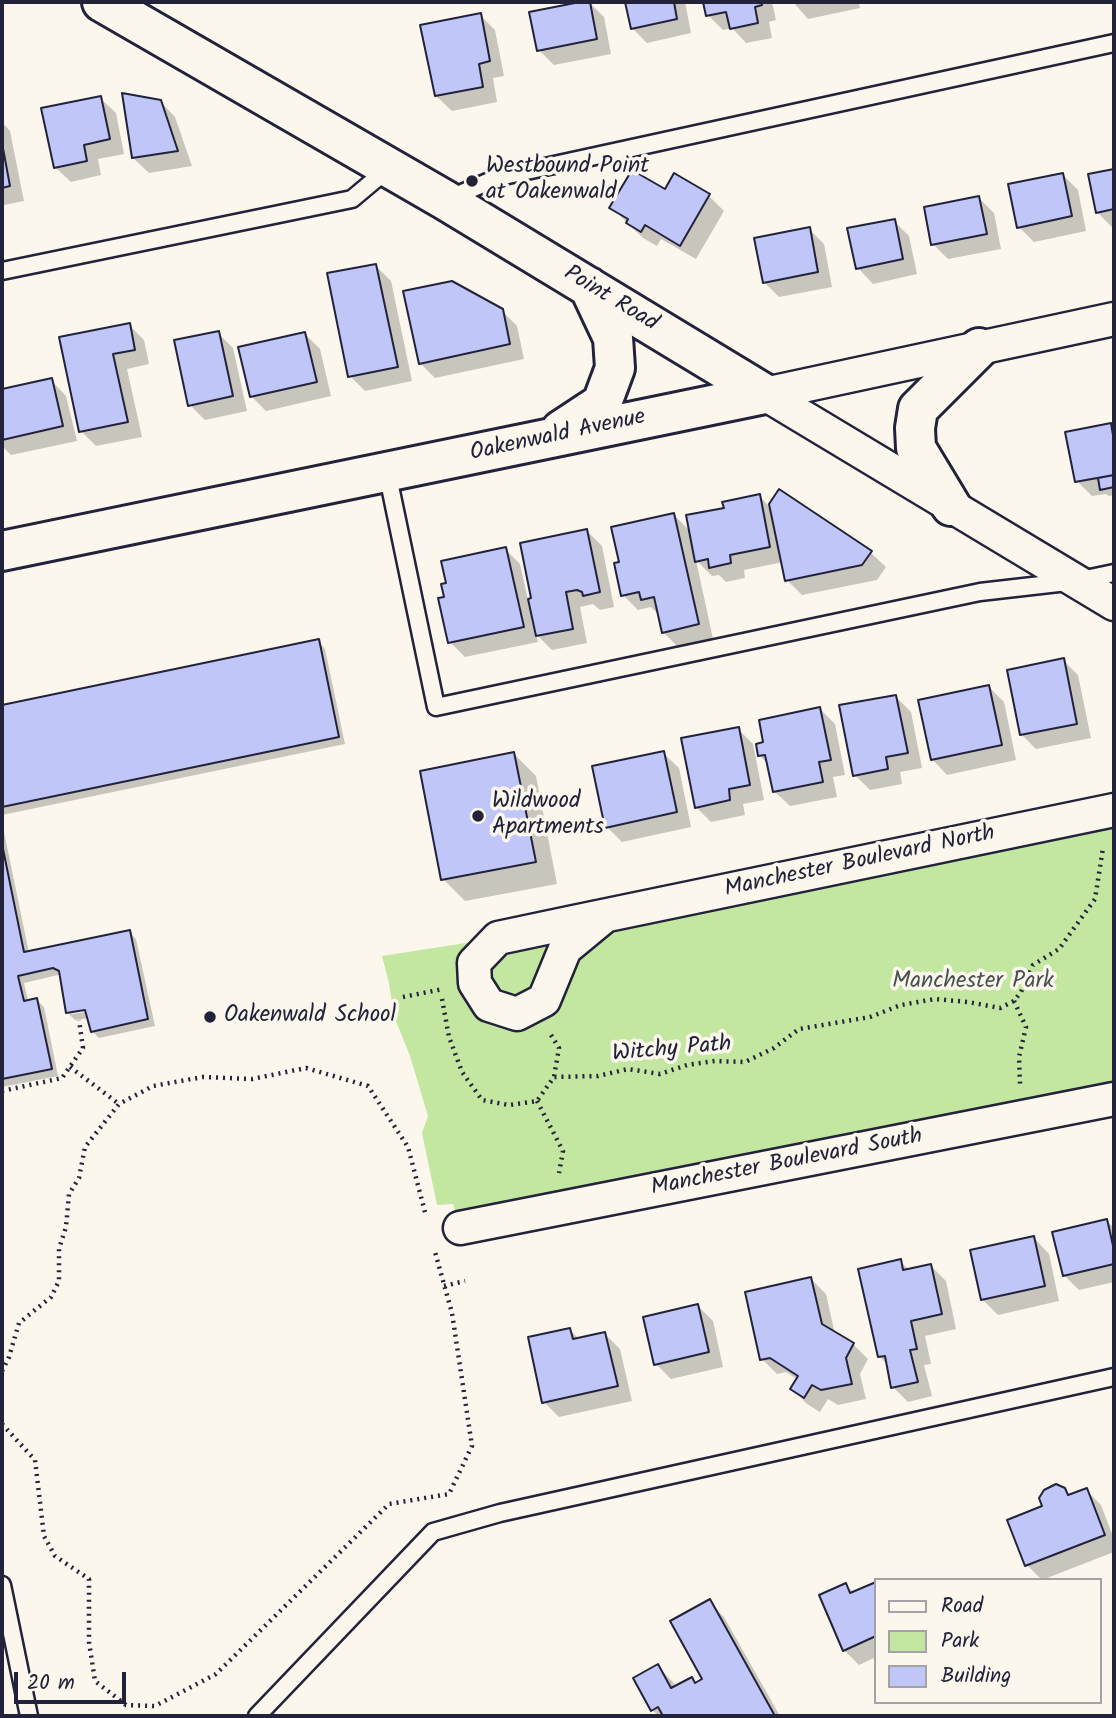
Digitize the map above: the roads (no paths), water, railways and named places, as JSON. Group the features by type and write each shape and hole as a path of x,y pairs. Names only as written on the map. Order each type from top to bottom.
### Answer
{"street":[{"name":"Point Road","path":"102,2 445,200 1114,604"},
{"path":"548,439 602,403 615,368 613,338 589,287"},
{"name":"Oakenwald Avenue","path":"2,551 765,394 1114,319"},
{"path":"951,506 916,448 918,408 979,348"},
{"name":"Manchester Boulevard North","path":"605,916 1107,811"},
{"name":"Manchester Boulevard South","path":"460,1228 1114,1099"}],"lane":[{"path":"445,200 499,177 1114,43"},
{"path":"2,271 352,199 389,168"},
{"path":"387,472 436,708 979,593 1076,581 1114,573"},
{"path":"257,1716 433,1532 514,1510 1114,1377"},
{"path":"2,1585 29,1716"}],"place":[{"name":"Westbound Point at Oakenwald","path":"472,181"},
{"name":"Wildwood Apartments","path":"478,816"},
{"name":"Oakenwald School","path":"210,1017"}],"park label":[{"name":"Manchester Park","path":"973,983"}]}
